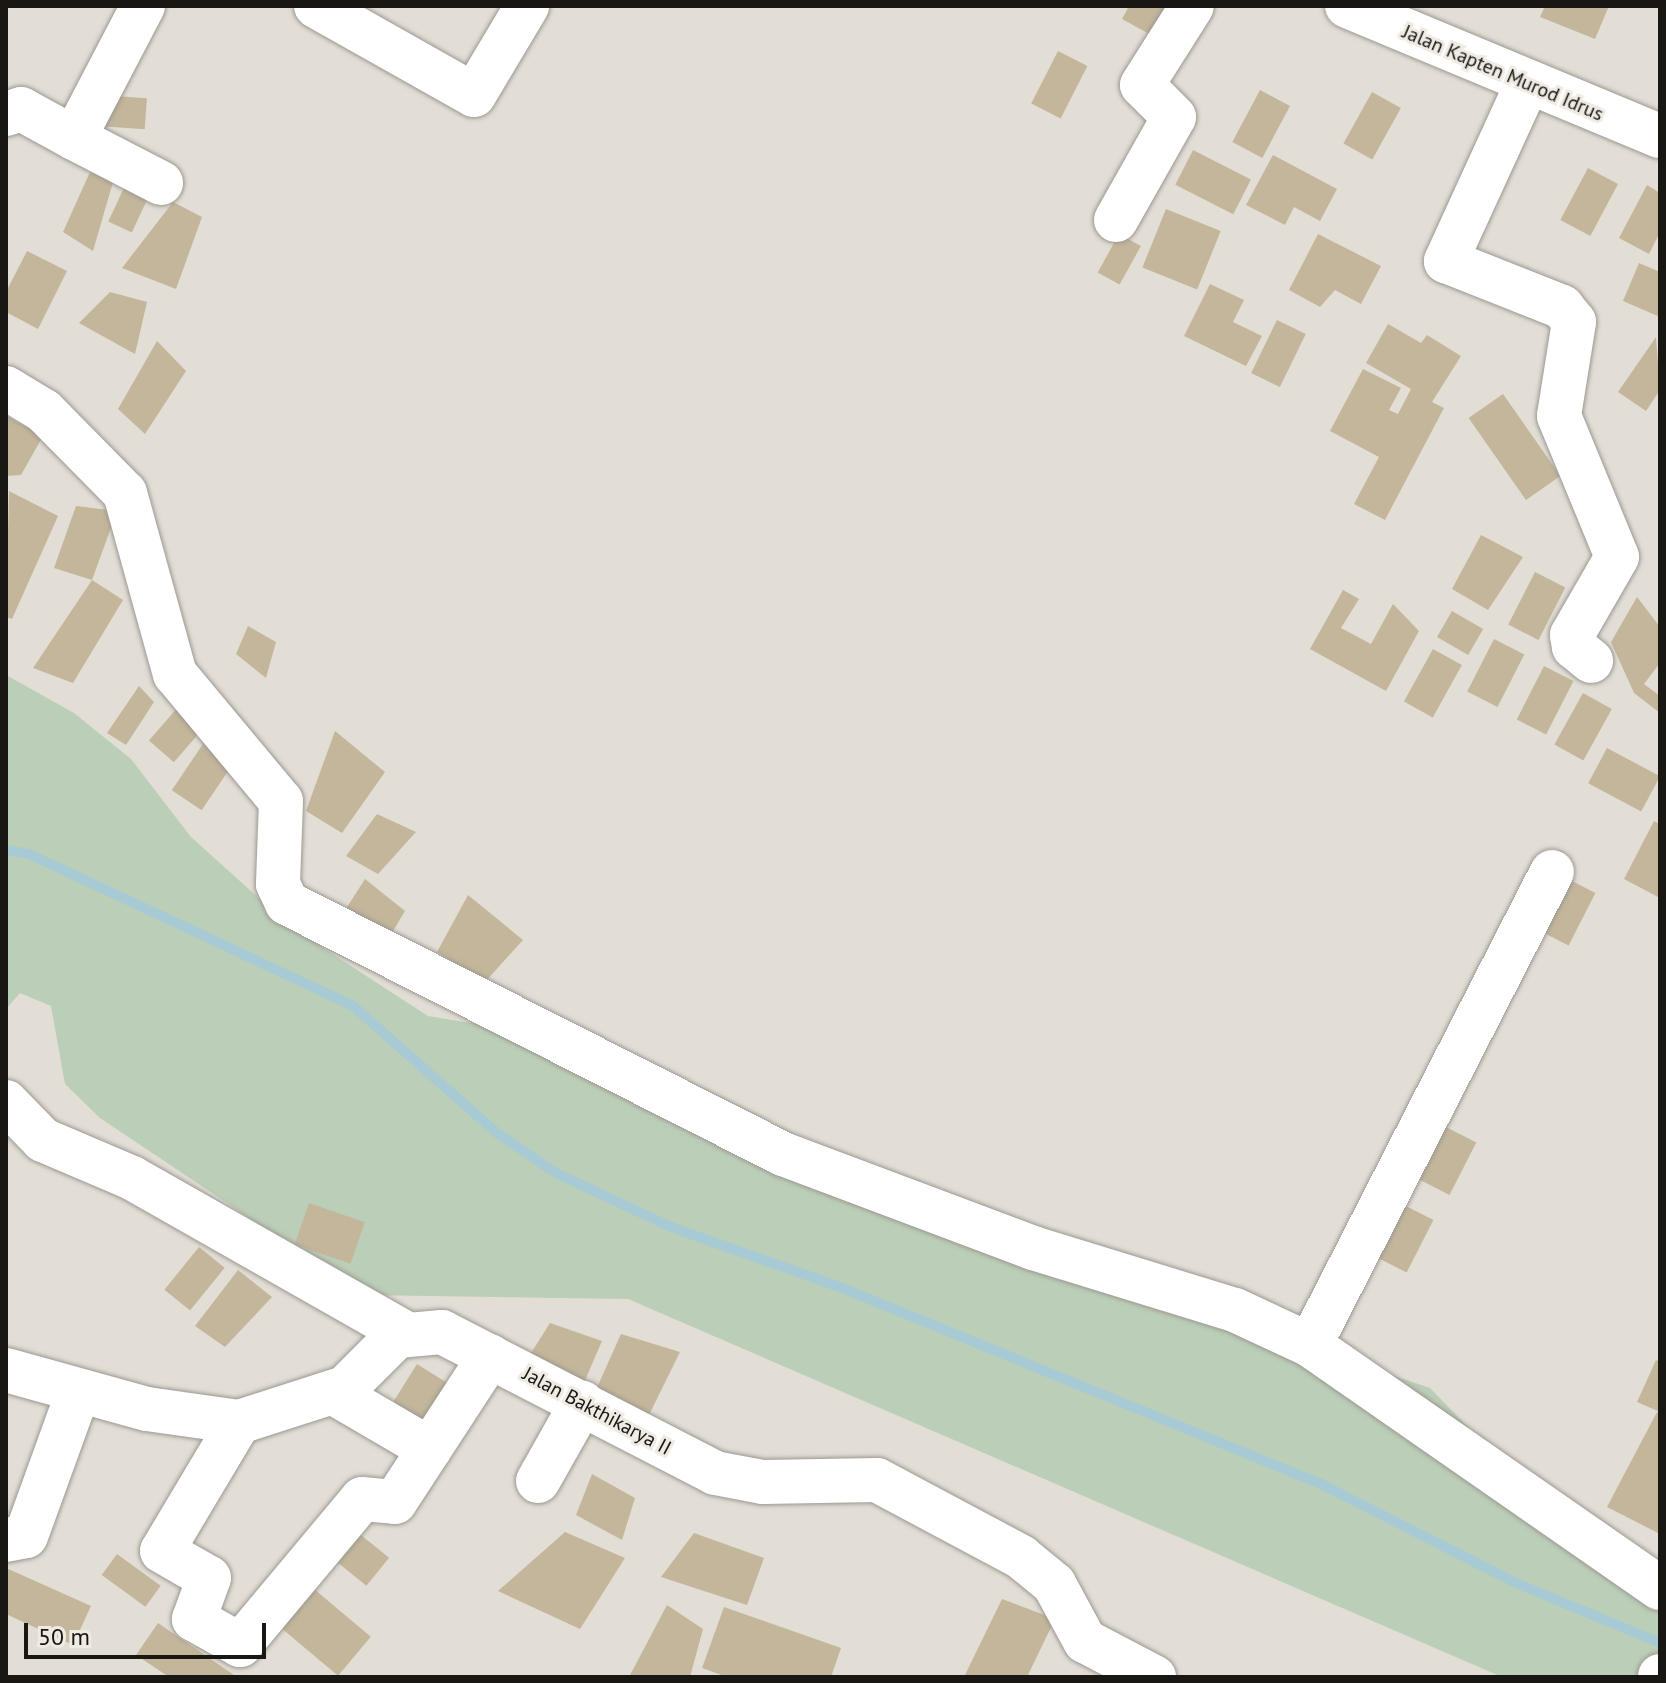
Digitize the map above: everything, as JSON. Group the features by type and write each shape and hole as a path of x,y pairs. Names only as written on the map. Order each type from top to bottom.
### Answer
{"street":[{"path":"74,138 143,6"},
{"path":"316,6 474,95 484,90 527,6"},
{"path":"1116,220 1174,117 1142,85 1192,6"},
{"name":"Jalan Kapten Murod Idrus","path":"1347,6 1527,84 1660,136"},
{"path":"1527,84 1446,261 1562,307 1574,322 1559,416 1617,557 1572,635 1574,647 1591,661"},
{"path":"6,114 21,109 161,183"},
{"path":"6,388 55,421 125,493 175,674 281,801 278,884 287,903 783,1154 1033,1248 1235,1310 1310,1345 1660,1588"},
{"path":"1310,1345 1552,872"},
{"path":"6,1102 43,1140 132,1178 405,1333 334,1393 239,1422 78,1392 6,1370"},
{"name":"Jalan Bakthikarya II","path":"405,1333 442,1332 730,1478 877,1480 1021,1557 1054,1584 1085,1641 1154,1677"},
{"path":"239,1422 162,1548 209,1578 194,1618 238,1644 250,1639 362,1499 393,1504 490,1356"},
{"path":"6,1540 26,1536 78,1392"},
{"path":"334,1393 430,1449"},
{"path":"538,1481 582,1403"}],"green space":[{"path":"6,675 74,713 131,759 191,837 291,927 428,1016 483,1025 790,1170 1430,1388 1492,1452 1660,1564 1660,1677 1502,1677 628,1299 364,1295 100,1118 65,1084 51,1006 20,993 6,1009"}],"building":[{"path":"1129,6 1167,6 1151,35 1122,19"},
{"path":"1545,6 1609,6 1595,39 1540,17"},
{"path":"1058,51 1087,66 1061,119 1031,104"},
{"path":"1260,90 1290,106 1262,158 1232,142"},
{"path":"1372,92 1401,108 1372,160 1343,144"},
{"path":"100,95 147,98 145,129 98,126"},
{"path":"1193,150 1251,180 1233,214 1175,185"},
{"path":"1273,155 1337,189 1320,221 1294,207 1285,225 1246,205"},
{"path":"1588,168 1618,184 1590,236 1560,220"},
{"path":"90,172 113,182 93,251 63,232"},
{"path":"129,177 153,188 132,232 108,221"},
{"path":"1647,185 1660,193 1660,232 1649,254 1619,238"},
{"path":"173,202 202,217 176,289 122,268"},
{"path":"1166,209 1221,231 1197,290 1142,267"},
{"path":"1119,234 1141,246 1120,285 1098,272"},
{"path":"1318,234 1381,266 1361,304 1335,290 1320,307 1289,290"},
{"path":"27,251 67,271 38,329 6,312 6,292"},
{"path":"1639,263 1660,272 1660,317 1623,301"},
{"path":"1210,284 1244,300 1233,322 1262,336 1246,366 1184,336"},
{"path":"110,292 147,302 135,354 79,323"},
{"path":"1277,320 1306,334 1280,387 1251,373"},
{"path":"1388,324 1421,343 1427,335 1461,356 1432,402 1444,408 1385,520 1354,504 1379,457 1330,431 1363,369 1401,388 1389,410 1398,414 1411,389 1366,363"},
{"path":"1656,337 1660,390 1646,411 1618,392"},
{"path":"157,341 186,371 145,434 118,409"},
{"path":"1503,394 1560,476 1526,500 1469,418"},
{"path":"6,416 43,436 21,475 6,476"},
{"path":"9,491 58,516 12,619 6,617"},
{"path":"76,506 117,511 92,580 54,568"},
{"path":"1481,535 1523,557 1488,610 1452,589"},
{"path":"1535,572 1565,587 1539,640 1508,625"},
{"path":"92,580 123,600 73,683 33,668"},
{"path":"1343,590 1359,599 1341,628 1371,644 1393,604 1419,631 1386,691 1310,649"},
{"path":"1637,597 1660,627 1660,663 1644,684 1660,696 1660,713 1634,693 1611,642"},
{"path":"1452,611 1483,629 1468,655 1437,637"},
{"path":"248,626 276,642 266,678 236,654"},
{"path":"1494,639 1524,654 1498,707 1467,692"},
{"path":"1433,649 1462,665 1433,717 1404,701"},
{"path":"1544,666 1573,681 1546,734 1517,719"},
{"path":"139,686 154,702 126,745 107,733"},
{"path":"1583,693 1612,709 1583,761 1554,745"},
{"path":"185,699 210,721 174,762 149,741"},
{"path":"335,731 385,772 342,833 306,811"},
{"path":"207,738 237,758 202,810 172,790"},
{"path":"1607,748 1660,776 1641,811 1588,783"},
{"path":"377,814 416,832 378,874 346,856"},
{"path":"1654,821 1660,824 1658,897 1624,879"},
{"path":"1566,878 1595,893 1569,946 1539,931"},
{"path":"365,879 405,911 390,936 342,915"},
{"path":"468,895 523,940 485,982 437,952"},
{"path":"1446,1127 1476,1142 1450,1195 1419,1180"},
{"path":"309,1203 365,1222 350,1264 295,1245"},
{"path":"1404,1205 1433,1220 1407,1273 1377,1258"},
{"path":"199,1247 225,1268 190,1311 164,1290"},
{"path":"238,1270 272,1297 225,1347 195,1326"},
{"path":"550,1323 602,1341 583,1385 531,1353"},
{"path":"621,1334 680,1352 647,1419 595,1392"},
{"path":"1656,1360 1660,1362 1660,1412 1637,1402"},
{"path":"417,1364 456,1388 425,1438 386,1414"},
{"path":"1657,1412 1660,1414 1660,1534 1607,1507"},
{"path":"592,1474 635,1498 622,1540 576,1515"},
{"path":"351,1527 389,1558 366,1586 328,1555"},
{"path":"565,1532 625,1558 580,1629 498,1591"},
{"path":"694,1533 764,1558 747,1605 661,1577"},
{"path":"117,1554 161,1586 145,1607 102,1575"},
{"path":"6,1568 91,1606 73,1645 6,1614"},
{"path":"308,1584 371,1637 338,1676 275,1623"},
{"path":"1002,1599 1055,1619 1027,1677 964,1677"},
{"path":"667,1605 703,1629 690,1677 629,1677"},
{"path":"724,1607 841,1648 831,1677 727,1677 702,1668"},
{"path":"158,1623 233,1677 169,1677 136,1655"}],"waterway":[{"path":"6,850 29,854 353,1006 497,1133 556,1173 671,1227 845,1289 1321,1484 1516,1583 1660,1643"}]}
